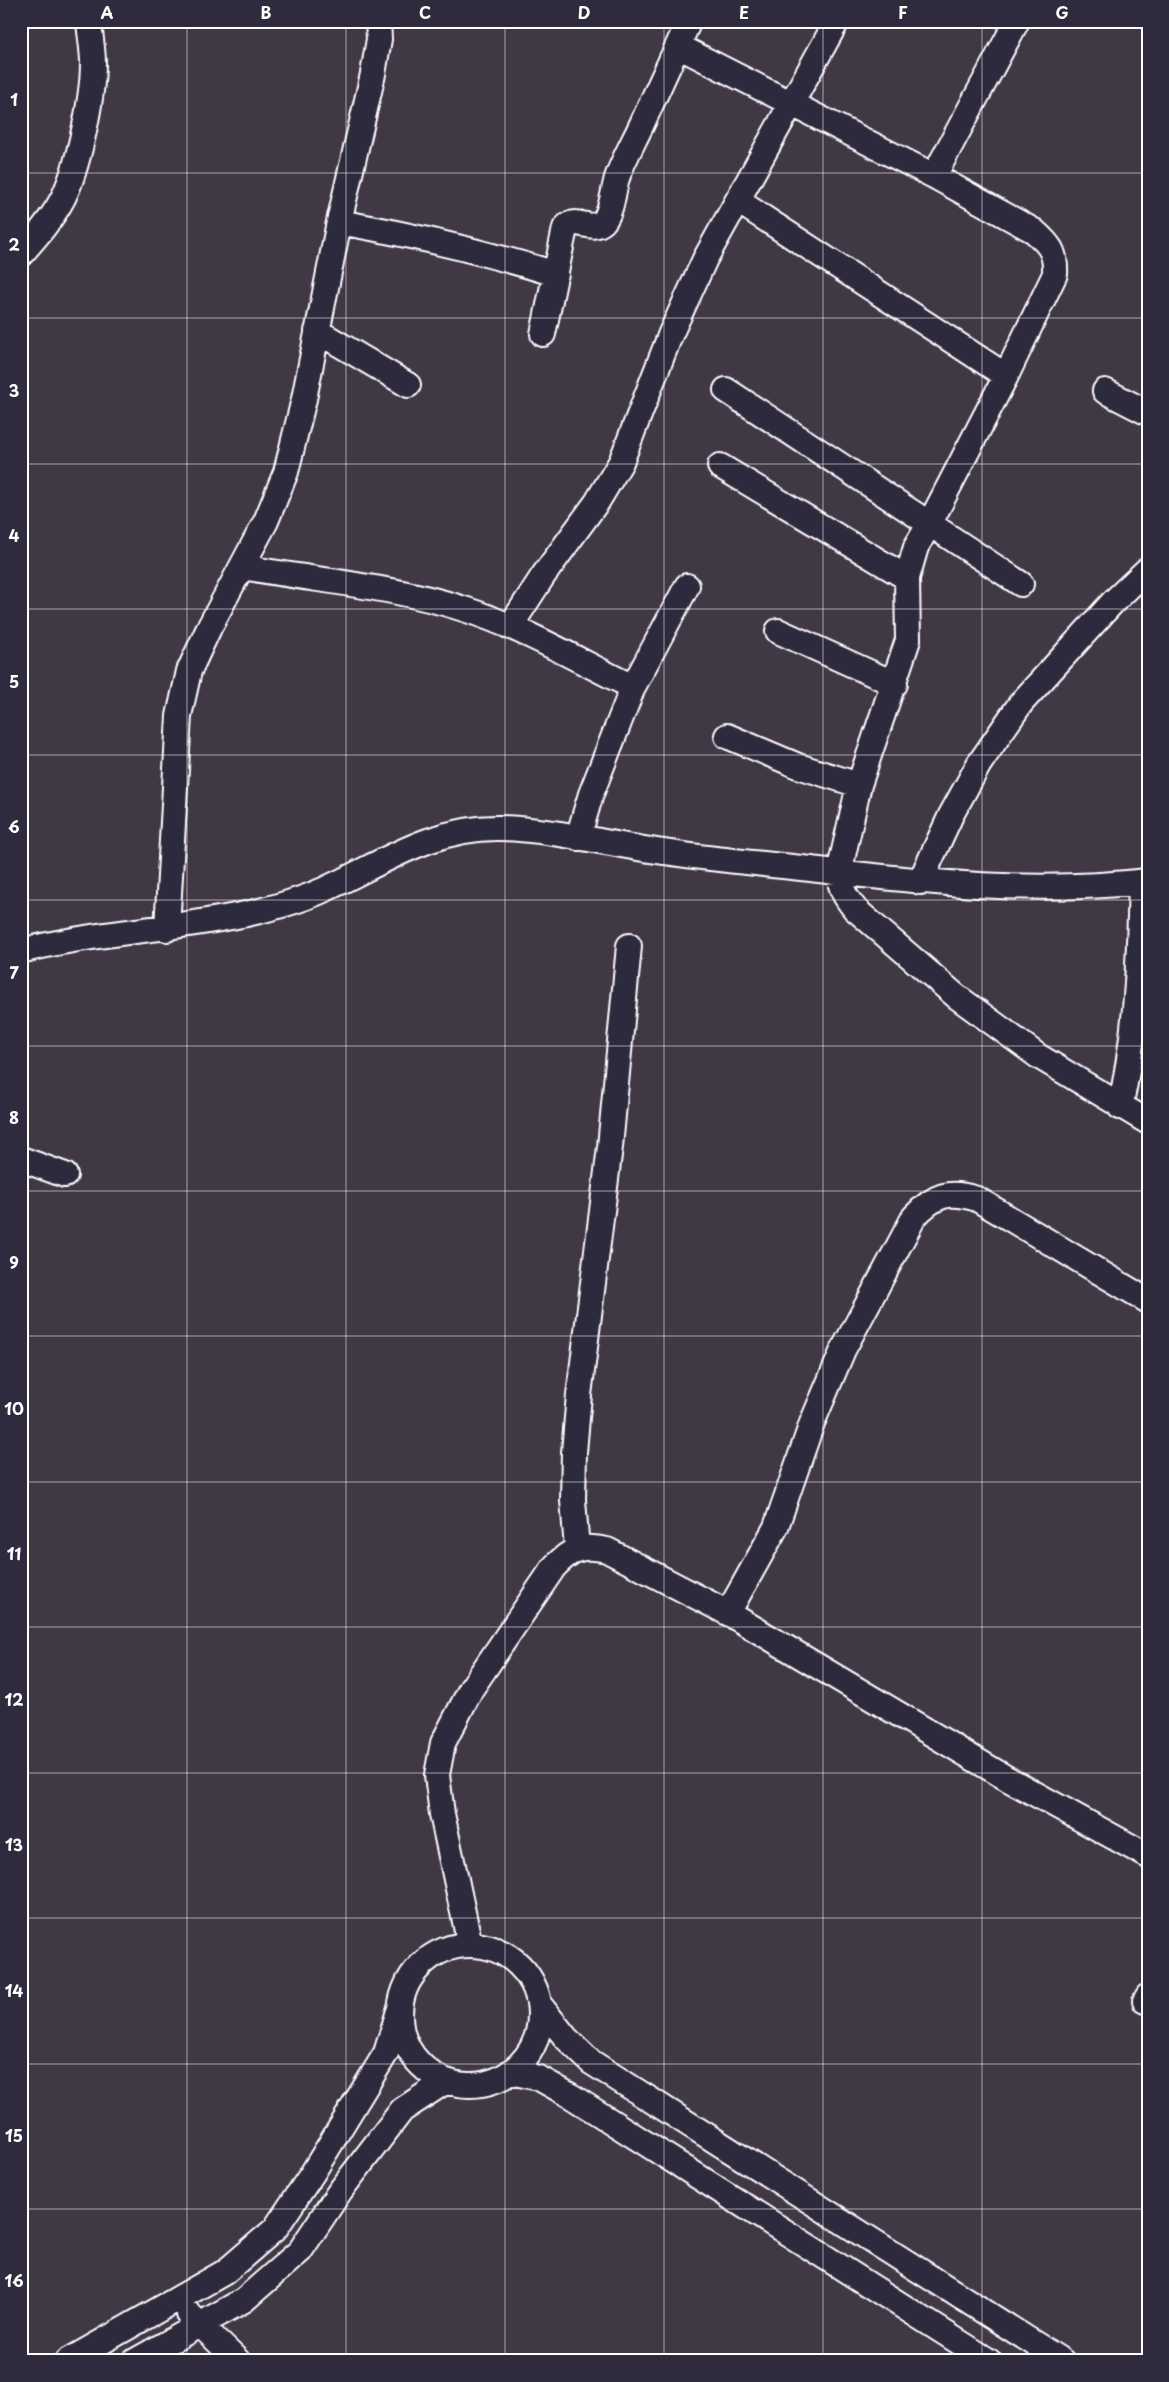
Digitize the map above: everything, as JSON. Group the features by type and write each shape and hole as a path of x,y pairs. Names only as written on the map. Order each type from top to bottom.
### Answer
{"street":[{"path":"21,254 39,234 63,198 76,162 86,114 93,64 89,21"},
{"path":"167,929 179,716 189,672 209,628 266,521 286,472 304,399 339,222 373,74 379,39 378,21"},
{"path":"543,334 564,228 574,222 590,226 597,225 607,215 618,177 689,21"},
{"path":"510,627 543,576 596,502 621,462 670,333 705,259 793,104 837,21"},
{"path":"934,176 1016,21"},
{"path":"678,46 934,176 1034,231 1048,243 1056,259 1055,274 1006,376 916,547 907,578 908,640 895,684 859,784 839,873 840,886 846,899 855,909 956,996 1038,1056 1120,1107 1148,1122"},
{"path":"738,201 1006,376"},
{"path":"339,222 405,234 502,258 556,274"},
{"path":"317,332 408,385"},
{"path":"726,390 1021,584"},
{"path":"1105,392 1148,413"},
{"path":"720,466 907,578"},
{"path":"243,567 416,596 468,610 510,627 633,687"},
{"path":"920,882 951,815 979,764 1021,702 1113,602 1148,569"},
{"path":"578,838 591,794 633,687 687,586"},
{"path":"778,631 895,684"},
{"path":"727,736 798,766 859,784"},
{"path":"21,951 51,943 167,929 256,912 318,892 424,841 460,830 499,828 664,852 920,882 1013,888 1144,882 1135,1021 1127,1077 1120,1107"},
{"path":"578,1549 573,1500 574,1452 579,1394 610,1147 630,946"},
{"path":"21,1159 65,1175"},
{"path":"728,1613 776,1527 812,1423 843,1350 914,1218 927,1203 942,1196 961,1194 977,1199 1148,1301"},
{"path":"470,1945 442,1814 437,1775 443,1743 472,1689 554,1567 565,1556 578,1549 592,1547 607,1550 728,1613 1008,1779 1148,1856"},
{"path":"68,2361 225,2272 275,2229 312,2174 386,2053 410,1978 426,1960 446,1949 470,1945 488,1947 510,1957 525,1971 536,1992 539,2004 539,2028 527,2054 510,2072 492,2081 468,2085 446,2081 425,2069 410,2052 401,2029 400,2010"},
{"path":"539,2004 566,2038 591,2062 1062,2361"},
{"path":"510,2072 539,2078 571,2096 989,2361"},
{"path":"135,2361 244,2300 300,2251 340,2192 402,2110 446,2081"},
{"path":"176,2300 238,2361"}]}
